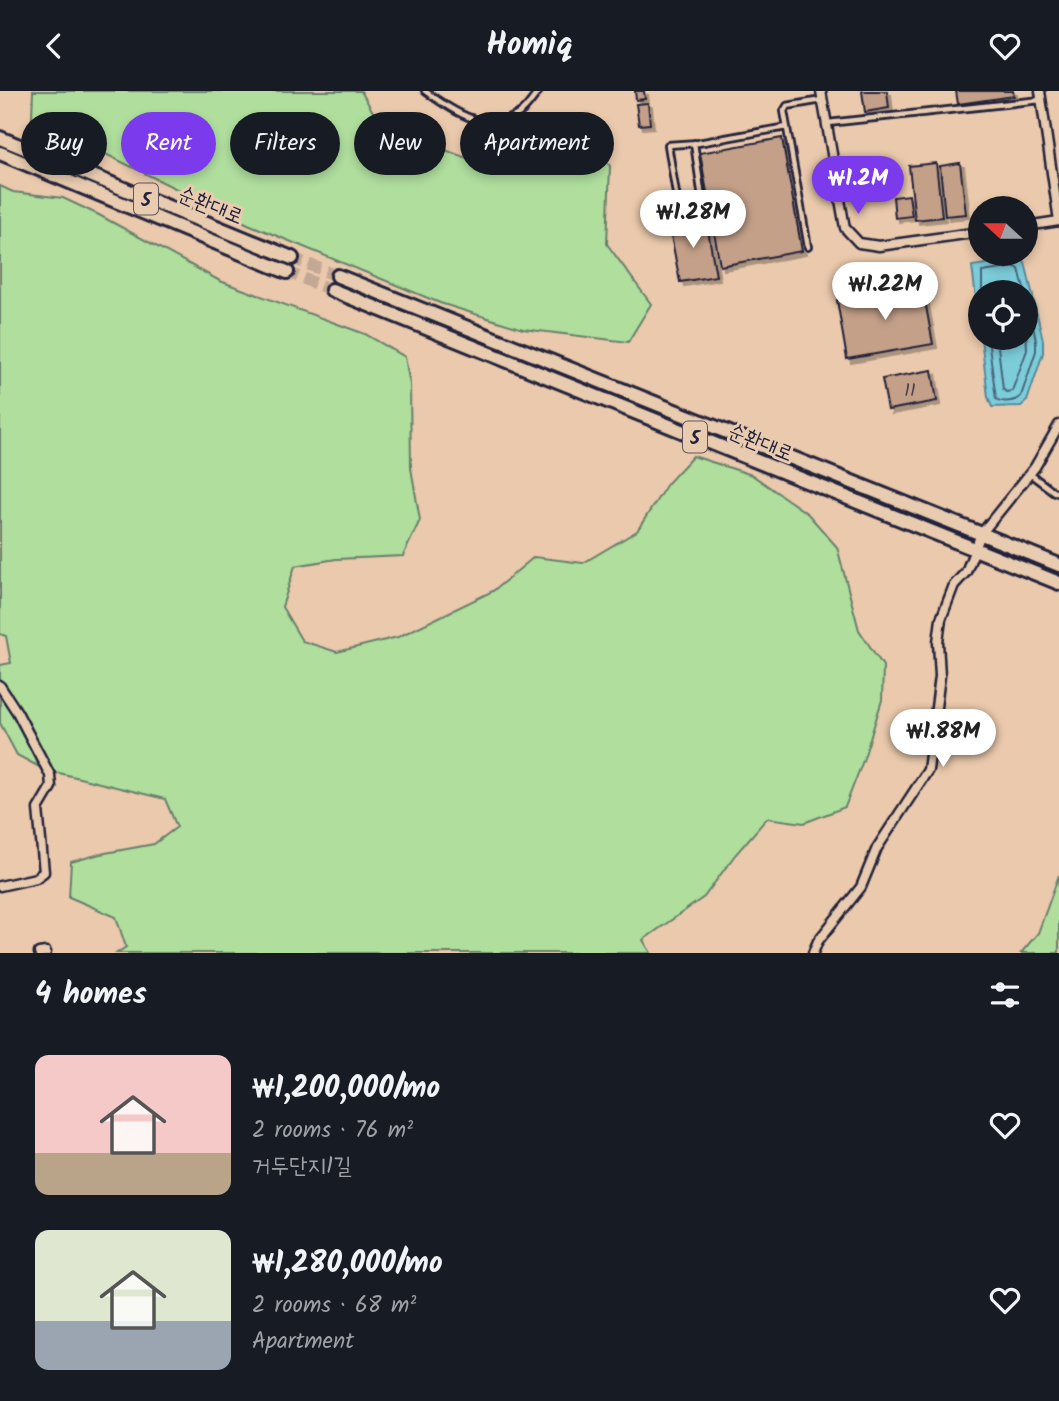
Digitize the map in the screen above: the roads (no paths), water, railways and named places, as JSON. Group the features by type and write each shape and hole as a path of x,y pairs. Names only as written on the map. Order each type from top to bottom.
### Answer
{"main road":[{"name":"순환대로","path":"0,138 292,258"},
{"name":"순환대로","path":"0,153 287,272"},
{"name":"순환대로","path":"338,277 1059,565"},
{"name":"순환대로","path":"332,290 1059,583"}],"street":[{"path":"822,95 845,228 859,243 879,246 968,234"},
{"path":"1038,224 1059,221 1041,96"},
{"path":"813,953 818,941 861,887 877,848 928,770 940,676 938,642 941,619 954,585 965,572 981,534 1030,473 1059,425"},
{"path":"0,686 50,775 51,787 37,809 44,872 36,879 0,886"}],"lane":[{"path":"425,91 449,109 488,123 511,118 522,112 539,91"},
{"path":"808,247 784,111 787,106 822,95"},
{"path":"827,123 1041,96"},
{"path":"694,143 703,205 699,211 682,214 679,212 668,145 787,127"},
{"path":"1030,473 1054,492 1059,492"}],"water":[{"path":"972,266 1026,266 1029,280 974,280"},
{"path":"1038,318 1043,353 1027,401 1021,406 992,407 988,397 982,350 1038,350"}],"tunnel":[{"path":"292,258 338,276"},
{"path":"287,272 332,290"}]}
